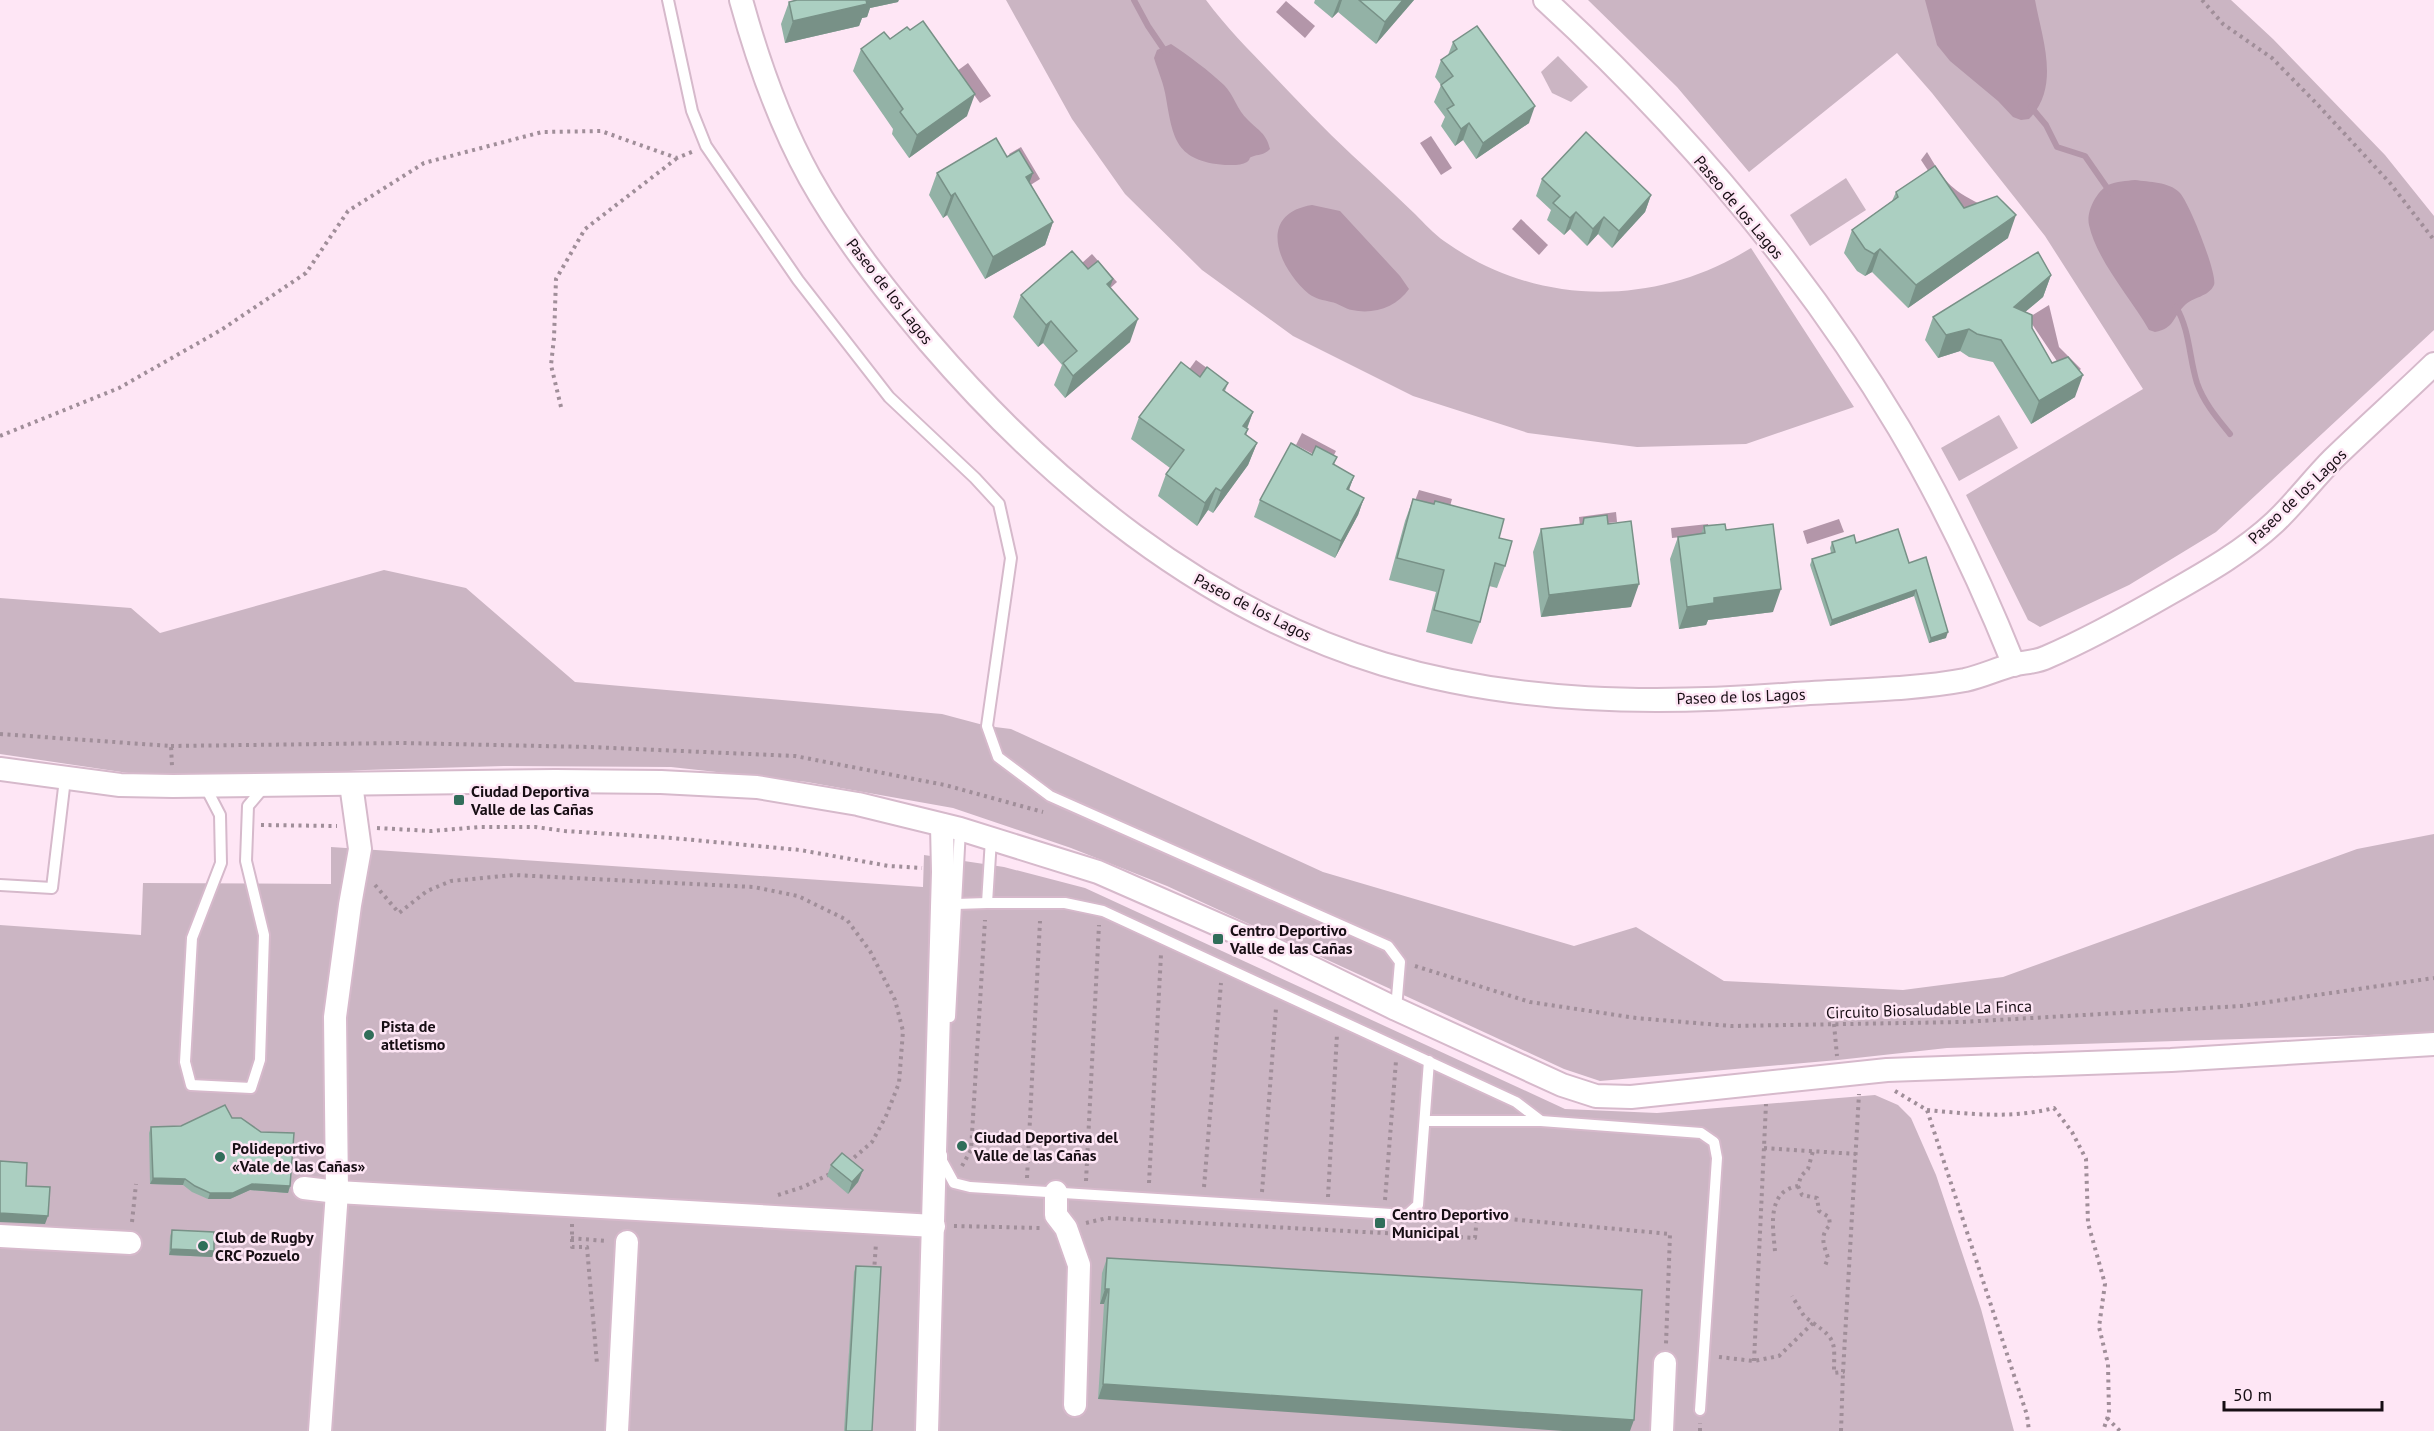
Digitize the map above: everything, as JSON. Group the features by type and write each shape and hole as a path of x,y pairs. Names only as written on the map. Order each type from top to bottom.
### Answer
{"street":[{"name":"Paseo de los Lagos","path":"741,0 759,60 783,124 811,180 892,299 959,377 1001,421 1053,470 1193,578 1314,638 1380,663 1443,680 1494,690 1545,694 1628,699 1740,699 1968,680 2014,665 2041,660 2126,618 2211,570 2244,547 2276,521 2332,461 2434,364"},
{"name":"Paseo de los Lagos","path":"1545,0 1599,50 1682,140 1804,285 1860,367 1927,479 1959,538 2014,665"},
{"path":"0,769 120,785 661,782 757,787 858,804 951,827 1098,872 1267,946 1396,1009 1562,1085 1596,1096 1631,1097 1850,1074 2171,1060 2434,1044"},
{"path":"320,1431 337,1192 335,1017 360,849 351,784"},
{"path":"927,1431 943,873 951,827"},
{"path":"304,1188 337,1192 934,1226"},
{"path":"1056,1192 1056,1215 1066,1228 1079,1265 1075,1405"},
{"path":"0,1236 130,1243"},
{"path":"617,1431 627,1242"},
{"path":"1662,1431 1665,1363"}],"lane":[{"path":"668,0 692,111 706,146 798,280 889,397 975,478 999,504 1011,558 987,726 998,757 1050,796 1388,946 1400,962 1396,1009"},
{"path":"0,885 52,888 65,779"},
{"path":"205,785 220,815 221,863 192,938 185,1062 191,1085 251,1088 260,1060 264,935 246,861 248,806 266,785"},
{"path":"951,827 956,904 942,1161 954,1183 970,1187 1026,1191 1407,1215 1418,1205 1429,1061"},
{"path":"987,903 991,839"},
{"path":"956,904 1065,903 1103,911 1516,1102 1541,1121"},
{"path":"1426,1121 1541,1121 1701,1133 1714,1142 1717,1158 1700,1410"}],"path":[{"path":"2202,0 2223,24 2272,58 2317,104 2390,183 2434,240"},
{"path":"0,436 119,388 221,330 306,273 348,211 424,163 542,132 601,131 677,158"},
{"path":"561,407 551,365 556,279 585,229 677,158 706,146"},
{"path":"0,734 171,746 173,786"},
{"path":"248,826 291,824 347,827"},
{"path":"369,828 431,831 479,827 535,827 800,850 943,873"},
{"path":"357,864 399,913 427,891 451,881 514,875 754,887 798,896 847,920 870,951 895,1000 903,1031 899,1083 886,1116 872,1142 848,1163"},
{"path":"954,1183 971,1150 983,920 993,920"},
{"path":"1031,920 1051,921"},
{"path":"1026,1191 1041,921"},
{"path":"1090,921 1099,921 1107,925"},
{"path":"1085,1194 1099,921"},
{"path":"1147,1220 1161,951 1170,954"},
{"name":"Circuito Biosaludable La Finca","path":"1429,970 1530,1002 1636,1018 1731,1026 1962,1022 2241,1006 2434,978"},
{"path":"1201,1223 1221,979 1232,984"},
{"path":"1259,1226 1277,1005 1285,1009"},
{"path":"1834,1024 1850,1074 1856,1154 1841,1431"},
{"path":"1328,1029 1347,1038"},
{"path":"1327,1230 1337,1033"},
{"path":"1383,1233 1396,1060 1387,1056"},
{"path":"1850,1074 1927,1110 1985,1116 2028,1115 2054,1108 2072,1132 2086,1159 2088,1223 2105,1284 2099,1327 2109,1364 2107,1418 2103,1431"},
{"path":"1754,1361 1767,1082"},
{"path":"1927,1110 2023,1404 2029,1431"},
{"path":"1764,1148 1856,1154"},
{"path":"1813,1151 1808,1169 1801,1176 1798,1186 1802,1195 1817,1198 1819,1211 1829,1217 1830,1225 1824,1232 1822,1241 1828,1258 1825,1266"},
{"path":"774,1217 777,1195 803,1187 839,1170"},
{"path":"130,1243 136,1184"},
{"path":"1775,1251 1772,1216 1774,1204 1791,1187 1798,1186"},
{"path":"573,1206 572,1247 587,1247 597,1365"},
{"path":"934,1226 1066,1228 1107,1218 1475,1238 1477,1216 1670,1234 1665,1363"},
{"path":"874,1281 877,1223"},
{"path":"571,1238 627,1242"},
{"path":"1792,1296 1804,1316 1829,1334 1834,1345 1834,1373 1843,1372"},
{"path":"1704,1355 1754,1361 1779,1356 1813,1323"},
{"path":"2107,1418 2120,1431"}],"shaded area":[{"path":"1006,0 1206,0 1238,38 1321,125 1437,235 1480,263 1518,279 1557,288 1597,292 1637,289 1676,281 1714,267 1751,248 1854,407 1746,444 1637,447 1528,433 1413,396 1293,336 1202,270 1125,194 1072,119"},
{"path":"1588,0 2231,0 2273,39 2385,155 2434,216 2434,330 2216,532 2129,585 2040,627 2028,620 1966,495 2143,389 2045,236 1932,93 1897,53 1749,172 1677,87"},
{"path":"1925,0 2035,0 2045,46 2047,77 2039,106 2029,119 2021,120 2013,117 1998,101 1950,61 1937,45"},
{"path":"1286,1 1315,26 1305,38 1276,12"},
{"path":"1171,44 1224,85 1244,116 1264,136 1270,149 1251,157 1245,163 1236,165 1209,163 1187,153 1180,145 1171,125 1164,88 1154,58 1157,50"},
{"path":"1558,56 1588,87 1571,102 1552,93 1541,72"},
{"path":"968,63 991,96 980,103 957,71"},
{"path":"1431,136 1452,168 1441,175 1420,143"},
{"path":"1021,147 1040,179 1029,186 1009,154"},
{"path":"1927,152 1948,183 1980,204 1955,211 1921,160"},
{"path":"1846,178 1866,210 1810,246 1790,215"},
{"path":"2135,180 2164,184 2179,192 2189,208 2201,237 2214,278 2212,289 2187,303 2170,325 2155,332 2149,330 2107,266 2093,239 2088,220 2096,197 2104,188 2115,183"},
{"path":"1312,205 1340,211 1400,276 1409,289 1398,301 1384,308 1360,311 1317,298 1309,294 1298,283 1282,257 1278,243 1278,230 1284,219 1295,210"},
{"path":"1521,219 1548,245 1539,255 1512,229"},
{"path":"1092,254 1117,282 1107,291 1082,263"},
{"path":"2049,305 2059,347 2081,369 2069,379 2028,318"},
{"path":"1196,360 1226,382 1218,393 1188,371"},
{"path":"1999,415 2018,448 1959,481 1941,448"},
{"path":"1302,433 1336,451 1330,463 1296,445"},
{"path":"1419,490 1452,499 1449,510 1415,501"},
{"path":"1616,512 1617,522 1580,526 1579,517"},
{"path":"1839,519 1844,532 1807,544 1803,531"},
{"path":"1708,524 1709,534 1672,538 1671,528"},
{"path":"384,570 466,588 575,682 942,714 987,726 1011,729 1323,872 1574,946 1636,927 1724,981 1903,990 2003,977 2357,849 2434,834 2434,1033 1947,1048 1600,1081 1564,1069 1167,886 1071,848 953,808 807,782 671,767 504,766 365,770 270,776 172,775 135,774 0,754 0,598 131,608 160,633"},
{"name":"Ciudad Deportiva del Valle de las Cañas","path":"331,847 923,887 924,855 1004,867 1085,888 1565,1109 1657,1113 1875,1095 1898,1105 1911,1118 1936,1175 1981,1309 2014,1431 0,1431 0,925 141,935 143,883 331,884"}],"building":[{"path":"866,0 867,4 793,21 789,2"},
{"path":"1359,0 1403,0 1385,22"},
{"path":"923,21 975,94 917,135 900,112 903,109 861,49 884,32 890,39 907,27 910,30"},
{"path":"1477,26 1535,106 1483,143 1469,123 1461,129 1447,109 1454,105 1441,85 1453,76 1441,60 1457,49 1453,42"},
{"path":"1586,132 1651,195 1619,231 1604,217 1593,229 1576,212 1570,218 1553,203 1560,196 1542,179"},
{"path":"996,138 1007,157 1019,150 1033,173 1026,177 1053,222 993,257 955,193 951,196 937,173"},
{"path":"1935,166 1964,208 1997,196 2016,215 1916,285 1880,249 1874,254 1865,249 1852,230 1898,197 1896,192"},
{"path":"1072,251 1088,269 1098,261 1113,279 1107,284 1138,319 1073,376 1063,363 1077,351 1051,321 1046,325 1021,295"},
{"path":"2038,252 2051,275 2014,307 2032,315 2032,328 2052,363 2068,357 2083,375 2039,401 2001,340 1977,334 1969,329 1946,335 1933,317"},
{"path":"1181,362 1200,377 1207,367 1228,383 1223,390 1253,412 1243,426 1248,429 1245,434 1257,443 1221,491 1216,488 1205,503 1166,474 1184,450 1139,417"},
{"path":"1291,443 1312,455 1316,446 1337,457 1333,464 1354,476 1347,489 1364,498 1341,541 1260,500"},
{"path":"1413,499 1434,504 1435,501 1504,519 1499,538 1512,541 1505,566 1495,563 1480,622 1434,610 1444,570 1397,558"},
{"path":"1607,515 1608,524 1631,521 1639,584 1549,595 1541,529 1583,524 1584,518"},
{"path":"1725,524 1726,530 1773,524 1781,589 1714,598 1714,603 1687,607 1678,537 1705,533 1704,526"},
{"path":"1898,529 1909,563 1926,557 1948,632 1931,638 1916,590 1832,620 1812,559 1835,552 1832,542 1854,535 1856,543"},
{"name":"Polideportivo «Vale de las Cañas»","path":"225,1105 232,1118 241,1118 261,1132 294,1133 290,1186 252,1184 233,1193 210,1193 185,1179 153,1178 151,1127 181,1126"},
{"path":"842,1153 863,1170 852,1182 831,1165"},
{"path":"0,1161 27,1163 26,1186 50,1187 48,1216 0,1213"},
{"name":"Club de Rugby CRC Pozuelo","path":"172,1230 214,1232 214,1251 171,1249"},
{"path":"1107,1258 1642,1290 1634,1420 1103,1384 1109,1289 1105,1289"},
{"path":"856,1266 881,1267 872,1431 846,1431"}],"waterway":[{"path":"1134,0 1167,54"},
{"path":"2031,107 2046,125 2057,147 2085,156 2110,192"},
{"path":"2176,307 2184,325 2197,383 2211,410 2230,434"}],"place":[{"name":"Ciudad Deportiva Valle de las Cañas","path":"459,800"},
{"name":"Centro Deportivo Valle de las Cañas","path":"1218,939"},
{"name":"Pista de atletismo","path":"369,1035"},
{"name":"Ciudad Deportiva del Valle de las Cañas","path":"962,1146"},
{"name":"Polideportivo «Vale de las Cañas»","path":"220,1157"},
{"name":"Centro Deportivo Municipal","path":"1380,1223"},
{"name":"Club de Rugby CRC Pozuelo","path":"203,1246"}]}
